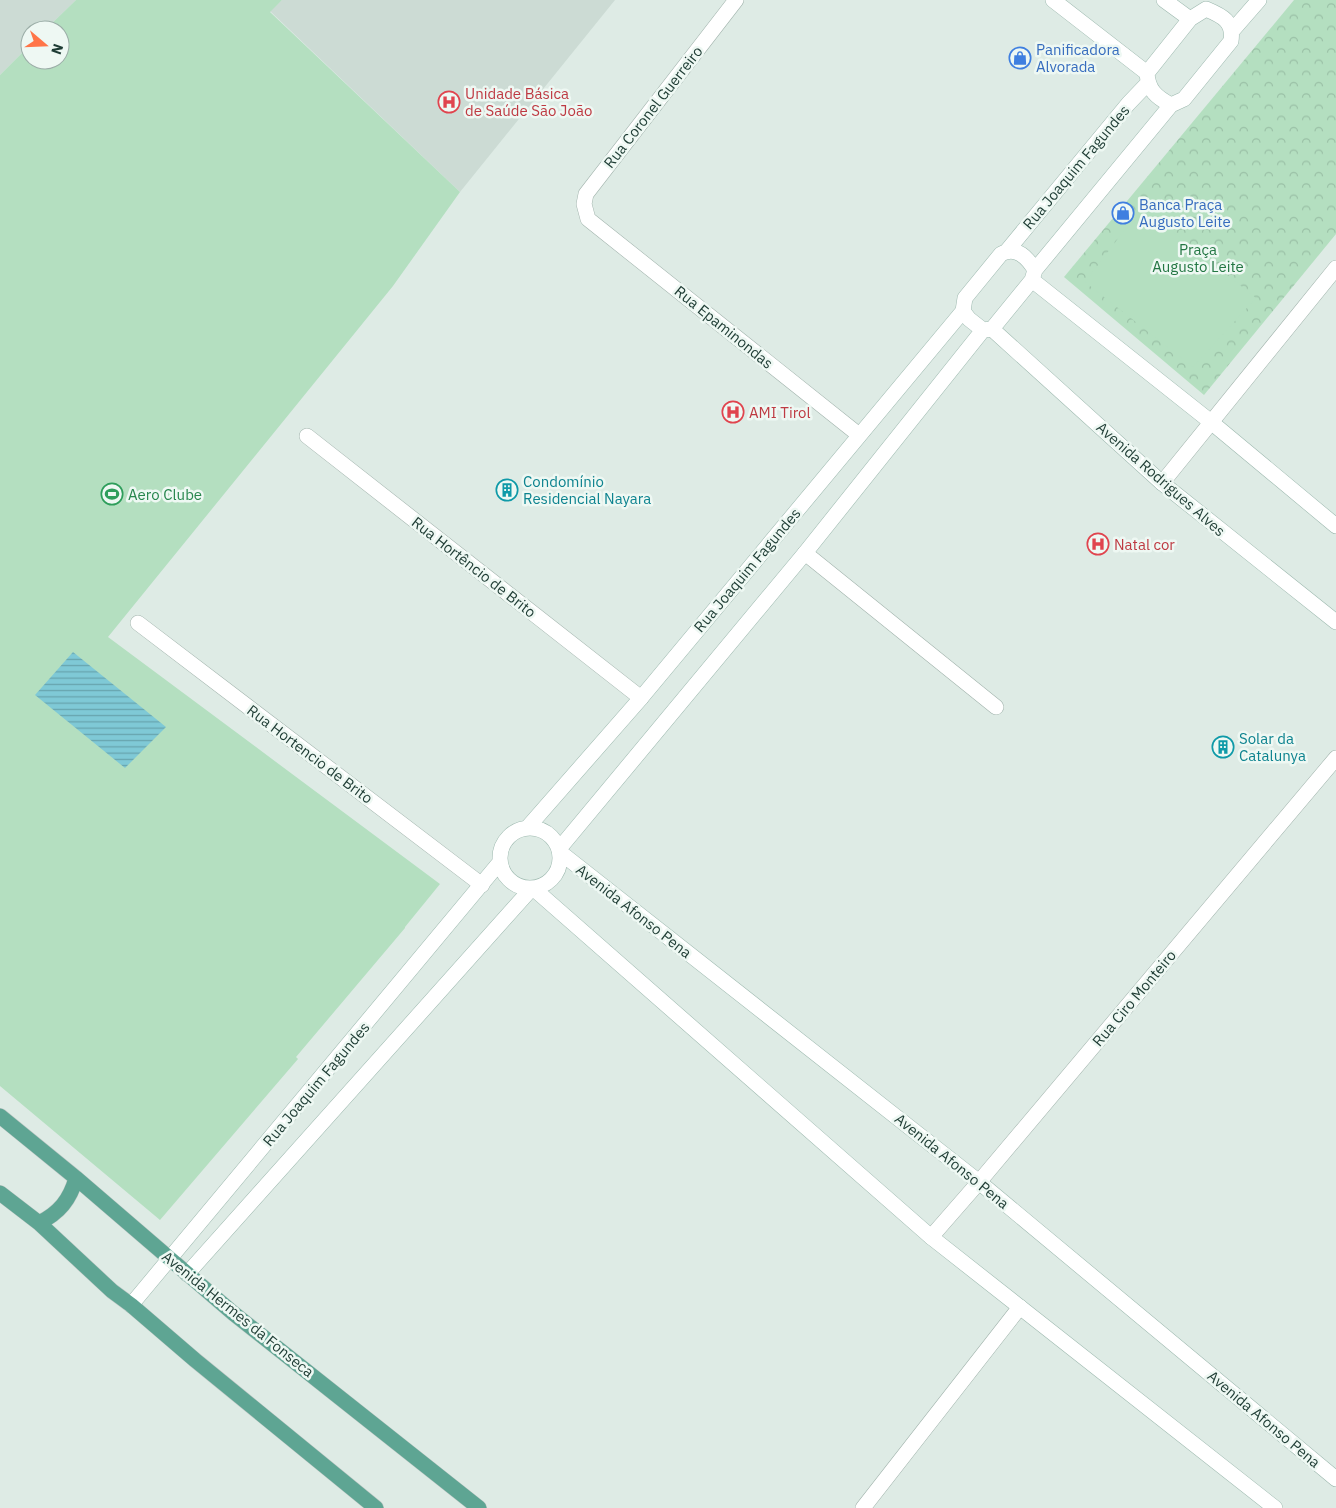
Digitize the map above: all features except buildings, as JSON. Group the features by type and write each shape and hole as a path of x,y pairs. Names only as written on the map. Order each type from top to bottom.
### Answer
{"main road":[{"name":"Rua Coronel Guerreiro","path":"588,219 584,204 586,194 736,0"},
{"path":"1053,0 1147,78 1151,91 1158,98 1171,104"},
{"path":"1164,0 1190,19"},
{"path":"560,851 1171,104 1184,99 1231,41 1232,31 1260,0"},
{"name":"Rua Joaquim Fagundes","path":"528,827 641,698 963,311 965,298 1001,254 1006,252 1128,104 1190,19 1210,5 1227,20 1232,31"},
{"name":"Rua Epaminondas","path":"588,219 860,435"},
{"path":"1006,252 1014,251 1023,255 1030,262 1033,275 1336,526"},
{"path":"1162,483 1334,275"},
{"path":"963,311 969,319 987,329"},
{"name":"Avenida Rodrigues Alves","path":"987,329 1162,483 1336,622"},
{"name":"Rua Hortêncio de Brito","path":"307,436 641,698"},
{"path":"805,553 996,707"},
{"name":"Rua Hortencio de Brito","path":"138,623 482,885"},
{"name":"Rua Ciro Monteiro","path":"931,1237 980,1182 1336,758"},
{"path":"528,827 545,831 552,836 560,851 559,867 551,880 542,886 523,888 514,884 502,871 500,852 510,835 519,830 528,827"},
{"name":"Avenida Afonso Pena","path":"560,851 980,1182 1336,1479"},
{"name":"Rua Joaquim Fagundes","path":"131,1305 500,862"},
{"path":"532,888 931,1237 1275,1508"},
{"name":"Rua Joaquim Fagundes","path":"187,1274 532,888"},
{"name":"Avenida Hermes da Fonseca","path":"0,1116 76,1178 187,1274 479,1508"},
{"path":"39,1223 50,1218 60,1210 67,1201 76,1178"},
{"path":"0,1193 39,1223 112,1291 376,1508"},
{"path":"863,1508 1020,1307"}],"shaded area":[{"path":"0,0 76,0 55,20 20,20 20,55 0,75"},
{"name":"Unidade Básica de Saúde São João","path":"282,0 615,0 460,192 270,11"}],"green space":[{"name":"Aero Clube","path":"76,0 282,0 270,12 460,192 393,286 108,637 440,884 296,1057 298,1059 160,1220 0,1086 0,75 20,55 20,70 70,70 70,20 55,20"},
{"name":"Praça Augusto Leite","path":"1294,0 1336,0 1336,234 1204,395 1064,277"},
{"path":"1142,207 1256,298 1193,367 1085,282"}],"water":[{"path":"73,652 166,727 125,768 35,695"}],"place":[{"name":"Panificadora Alvorada","path":"1020,58"},
{"name":"Unidade Básica de Saúde São João","path":"449,102"},
{"name":"Banca Praça Augusto Leite","path":"1123,213"},
{"name":"AMI Tirol","path":"733,412"},
{"name":"Condomínio Residencial Nayara","path":"507,490"},
{"name":"Aero Clube","path":"112,494"},
{"name":"Natal cor","path":"1098,544"},
{"name":"Solar da Catalunya","path":"1223,747"}]}
